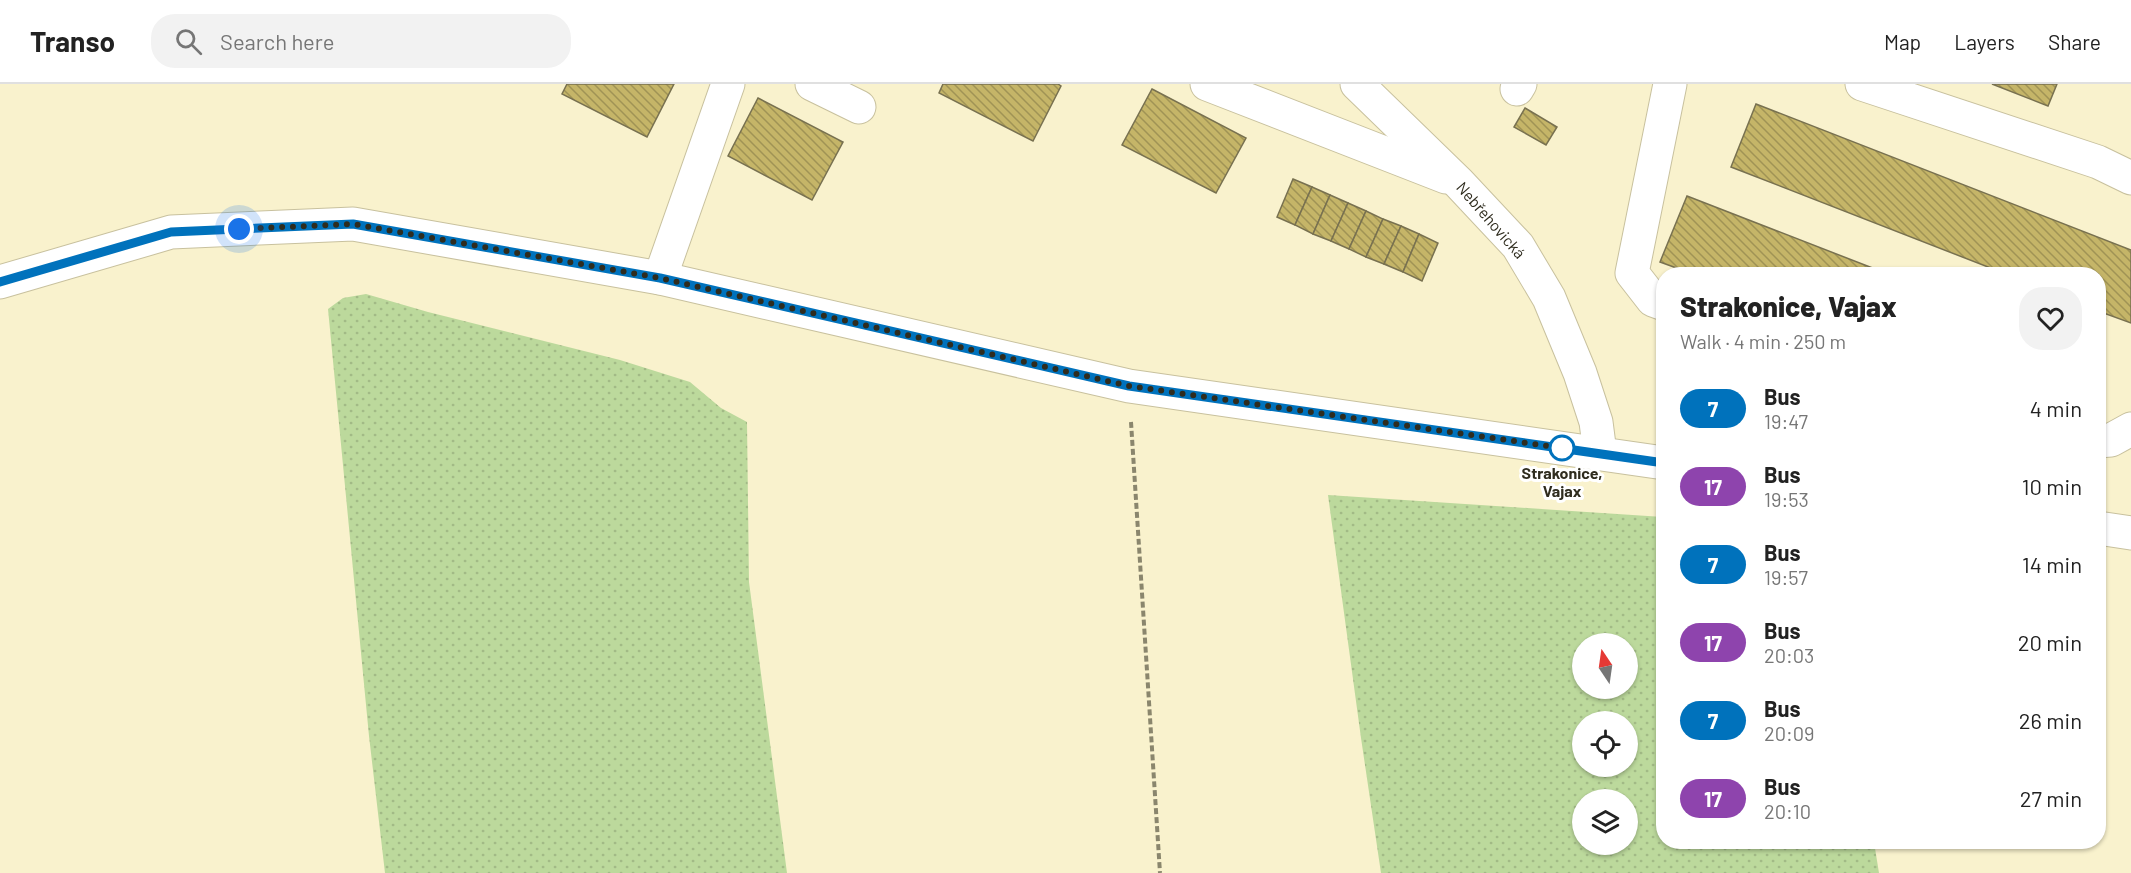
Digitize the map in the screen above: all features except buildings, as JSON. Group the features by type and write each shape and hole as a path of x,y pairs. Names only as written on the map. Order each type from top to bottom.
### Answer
{"street":[{"path":"660,278 728,84"},
{"path":"812,84 859,107"},
{"path":"1207,84 1458,182"},
{"name":"Nebřehovická","path":"1357,84 1458,182 1518,246 1549,298 1580,373 1596,422 1600,453"},
{"path":"1656,301 1632,273 1670,84"},
{"path":"1862,84 2098,162 2131,178"},
{"path":"0,282 171,232 353,224 660,278 1129,386 1656,462"},
{"path":"2106,440 2131,429"},
{"path":"2106,529 2131,533"}],"path":[{"path":"1129,386 1160,873"}],"green space":[{"path":"366,294 428,312 620,360 690,382 721,408 747,422 749,582 787,873 385,873 369,736 328,309 343,298"},
{"path":"1328,495 1656,517 1656,849 1875,849 1879,873 1381,873"}],"bus line":[{"name":"7","path":"0,282 171,232 353,224 660,278 1129,386 1656,462"}],"place":[{"name":"Strakonice, Vajax","path":"1562,448"}],"route":[{"path":"239,229 353,224 660,278 1129,386 1562,448"}]}
